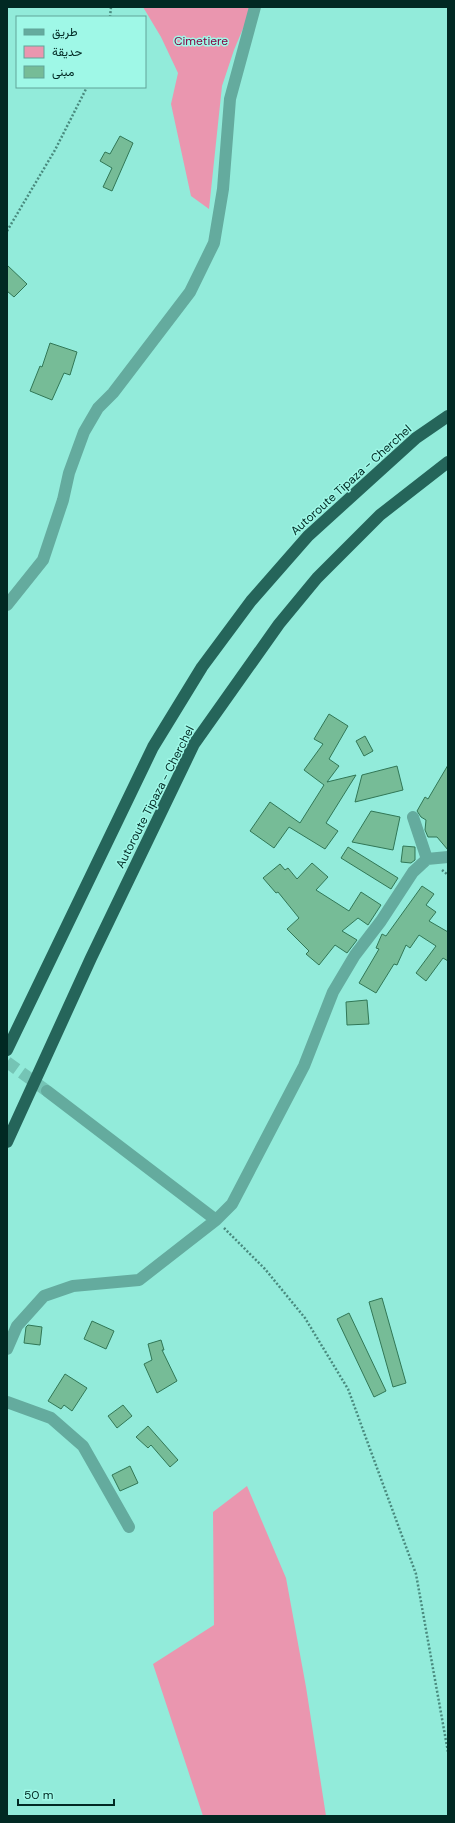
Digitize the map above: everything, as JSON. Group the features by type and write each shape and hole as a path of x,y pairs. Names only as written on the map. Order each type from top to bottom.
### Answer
{"highway":[{"path":"416,438 448,406"},
{"name":"Autoroute Tipaza - Cherchel","path":"7,1050 153,747 202,667 251,601 308,536 416,438 448,416"},
{"name":"Autoroute Tipaza - Cherchel","path":"7,1142 91,958 194,744 279,624 317,578 380,516 448,462"}],"street":[{"path":"7,604 43,560 49,547 63,500 69,473 84,432 98,408 112,393 190,292 214,243 223,189 230,99 255,7"},
{"path":"413,817 427,859"},
{"path":"7,1349 17,1326 44,1296 73,1286 139,1280 216,1220 232,1204 304,1066 333,992 355,955 381,921 414,872 427,859 448,857"},
{"path":"47,1091 216,1220"},
{"path":"7,1402 51,1418 83,1446 129,1527"}],"path":[{"path":"7,231 55,150 86,88"},
{"path":"216,1220 266,1269 305,1318 348,1389 416,1574 448,1752"}],"green space":[{"name":"Cimetiere","path":"143,7 252,7 234,50 222,86 209,209 191,196 171,104 178,73 161,37"},
{"path":"247,1486 286,1578 306,1687 326,1816 203,1816 153,1664 214,1625 213,1512"}],"building":[{"path":"120,136 133,143 112,191 103,187 112,168 100,161 105,152 110,154"},
{"path":"7,265 27,284 14,297 7,291"},
{"path":"50,343 77,352 70,375 64,373 52,400 30,391 40,366 42,367"},
{"path":"329,714 348,726 329,759 339,766 327,782 356,775 326,823 338,831 325,849 289,827 274,848 250,831 270,802 300,823 324,785 304,770 323,744 314,739"},
{"path":"365,736 373,751 364,756 356,741"},
{"path":"448,765 448,850 437,837 428,837 425,830 426,820 421,817 417,811 425,797 428,799"},
{"path":"397,766 403,790 355,802 362,775"},
{"path":"371,811 400,817 393,850 352,842"},
{"path":"403,846 415,847 415,860 411,863 401,862"},
{"path":"348,847 398,878 391,889 341,858"},
{"path":"312,863 328,877 316,890 349,911 361,892 381,905 368,925 358,918 342,931 357,940 347,953 335,945 319,965 306,954 309,951 287,929 299,918 278,892 276,893 263,878 280,864 285,870 288,868 297,879"},
{"path":"422,886 434,894 426,905 436,912 429,921 448,932 448,961 443,958 426,981 416,973 436,946 419,935 410,948 406,945 397,965 394,964 376,993 359,983 379,949 376,948 382,934 386,936"},
{"path":"367,1000 369,1024 347,1025 346,1002"},
{"path":"382,1298 406,1383 393,1387 369,1302"},
{"path":"349,1313 386,1391 374,1397 337,1319"},
{"path":"92,1321 114,1331 106,1349 84,1339"},
{"path":"28,1325 42,1327 40,1345 24,1343 26,1327"},
{"path":"161,1340 164,1350 162,1350 177,1381 157,1393 144,1364 152,1360 148,1344"},
{"path":"65,1374 87,1388 72,1411 64,1405 61,1409 48,1401"},
{"path":"123,1405 132,1416 117,1428 108,1416"},
{"path":"148,1426 178,1460 170,1467 151,1445 148,1448 136,1437"},
{"path":"130,1466 138,1483 120,1491 112,1475"}],"tunnel":[{"path":"7,1062 47,1091"}]}
